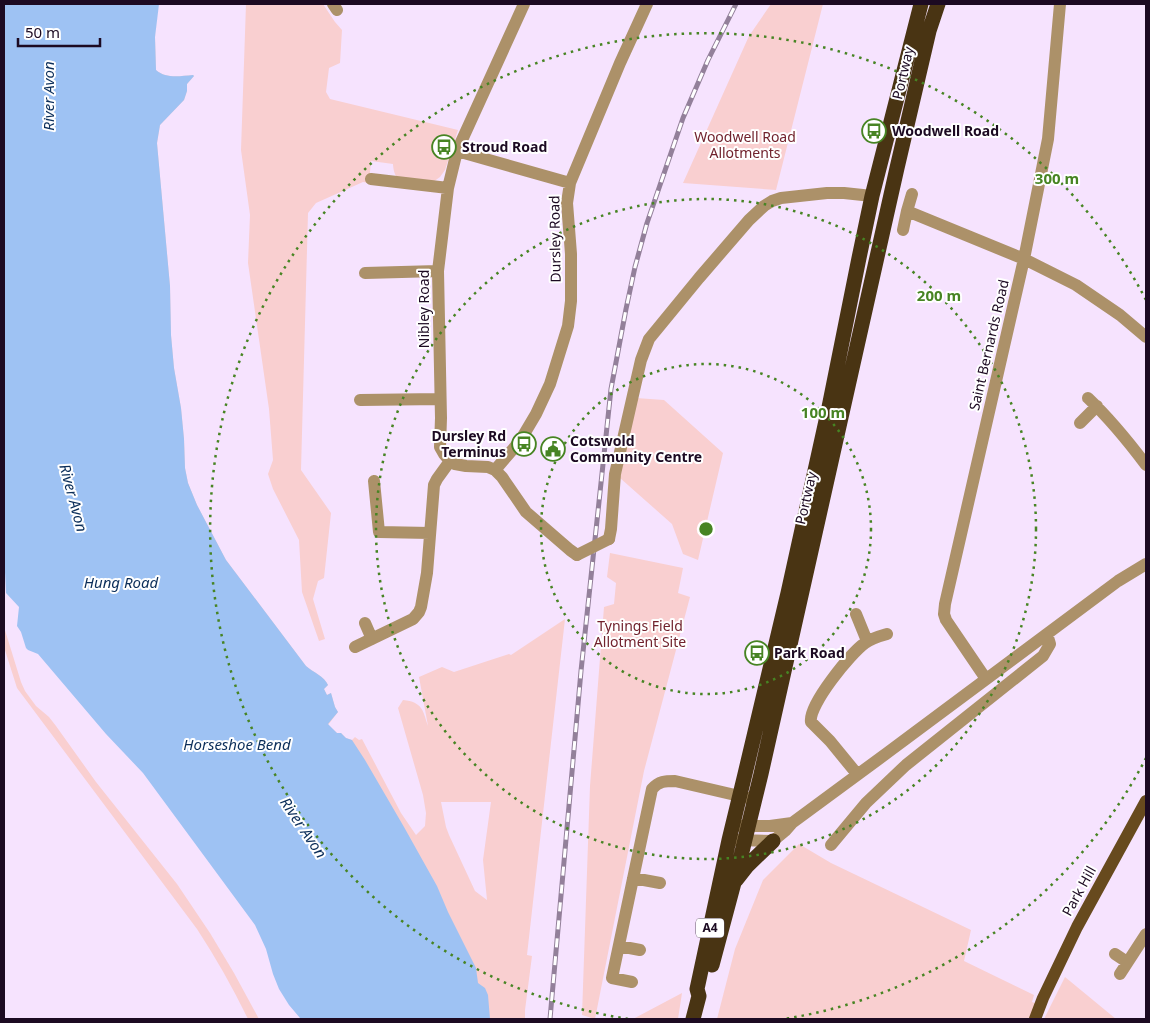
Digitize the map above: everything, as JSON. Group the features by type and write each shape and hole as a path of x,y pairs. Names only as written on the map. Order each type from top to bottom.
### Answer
{"highway":[{"name":"Portway","path":"693,1019 699,996 697,989 730,833 788,593 829,407 858,258 921,4"},
{"name":"Portway","path":"699,996 706,990 746,834 897,168 929,32 938,4"},
{"path":"733,884 747,866 773,841"}],"main road":[{"name":"Park Hill","path":"1035,1019 1076,927 1146,800"}],"street":[{"name":"Nibley Road","path":"450,461 440,447 438,271 448,188 456,151 524,4"},
{"name":"Dursley Road","path":"496,470 520,441 536,414 550,384 568,326 572,301 567,203 570,183 620,63 648,4"},
{"name":"Saint Bernards Road","path":"986,679 946,620 944,614 945,604 1024,259 1048,139 1060,4"},
{"path":"456,151 570,183"},
{"path":"371,178 448,188"},
{"path":"356,647 413,618 419,612 427,572 434,485 450,461 454,464 496,470 526,512 577,555 608,539 611,529 615,474 641,360 649,339 698,278 749,220 764,206 781,198 827,193 872,196"},
{"path":"903,230 912,194"},
{"path":"908,211 1024,259 1076,285 1120,315 1146,337"},
{"path":"365,273 438,271"},
{"path":"360,400 440,399"},
{"path":"1080,423 1092,402 1124,435 1146,466"},
{"path":"374,481 379,532 430,533"},
{"path":"730,833 746,834 773,841 792,823 857,774 1118,581 1146,564"},
{"path":"856,614 867,641"},
{"path":"365,623 372,639"},
{"path":"857,774 830,741 811,722 810,718 842,667 856,651 867,641 887,634"},
{"path":"831,846 866,803 906,765 1043,656 1050,644 1048,634"},
{"path":"632,982 612,978 652,788 664,780 675,780 754,799"},
{"path":"746,834 770,826 792,823"},
{"path":"633,878 660,883"},
{"path":"1120,974 1146,934"},
{"path":"619,946 640,950"},
{"path":"1115,954 1127,962"}],"green space":[{"path":"159,4 155,37 156,70 169,76 194,76 187,84 184,100 160,125 157,143 170,286 174,368 181,408 185,468 188,483 197,505 226,560 306,666 322,677 328,685 324,689 327,695 331,693 338,712 328,725 346,738 352,740 355,737 359,740 362,739 401,813 416,835 425,826 426,813 423,795 398,708 403,700 415,703 421,708 428,726 419,677 442,667 454,672 509,654 511,655 565,619 527,955 532,956 525,1019 428,1019 98,491","holes":["441,802 491,802 483,860 487,900 475,891 449,835"]},
{"path":"246,4 323,4 342,30 340,63 329,68 326,92 330,99 458,130 445,170 433,182 399,178 395,175 393,164 371,161 369,183 363,182 316,203 308,213 301,470 331,513 324,578 318,581 313,599 325,639 319,641 302,592 299,540 273,489 268,474 273,460 269,409 248,263 250,215 241,150"},
{"name":"Woodwell Road Allotments","path":"771,4 823,4 776,190 683,183 749,36"},
{"path":"636,398 664,400 723,453 698,560 683,554 672,524 620,478"},
{"name":"Tynings Field Allotment Site","path":"610,553 683,568 678,593 690,597 644,771 595,1019 582,1015 590,786 604,607 614,604 616,583 607,577"},
{"path":"4,627 25,691 36,706 49,717 96,782 177,884 210,933 259,1019 248,1019 224,973 197,929 17,688 4,647"},
{"path":"799,844 831,863 971,930 964,961 1034,995 1032,1002 1038,1004 1033,1019 717,1019 735,949 763,880"},
{"path":"1065,977 1116,1019 1044,1019"},
{"path":"682,993 678,1019 633,1019"}],"water":[{"name":"Hung Road","path":"4,4 159,4 155,37 156,70 169,76 194,76 187,84 184,100 160,125 157,143 170,286 174,368 181,408 185,468 188,483 197,505 226,560 306,666 322,677 328,685 324,689 327,695 331,693 338,712 328,724 337,733 341,733 346,738 352,740 437,886 476,968 478,983 485,988 488,995 490,1019 300,1019 279,989 266,949 255,925 143,773 106,734 38,654 26,648 17,626 19,607 6,593 4,551"}],"railway":[{"path":"550,1019 581,671 611,389 635,267 647,223 683,118 708,60 736,4"}],"place":[{"name":"Woodwell Road","path":"874,131"},
{"name":"Stroud Road","path":"444,147"},
{"name":"Dursley Rd Terminus","path":"524,444"},
{"name":"Cotswold Community Centre","path":"553,449"},
{"name":"Park Road","path":"757,653"}],"water label":[{"name":"River Avon","path":"49,96"},
{"name":"River Avon","path":"73,498"},
{"name":"Horseshoe Bend","path":"237,745"},
{"name":"River Avon","path":"303,828"}]}
